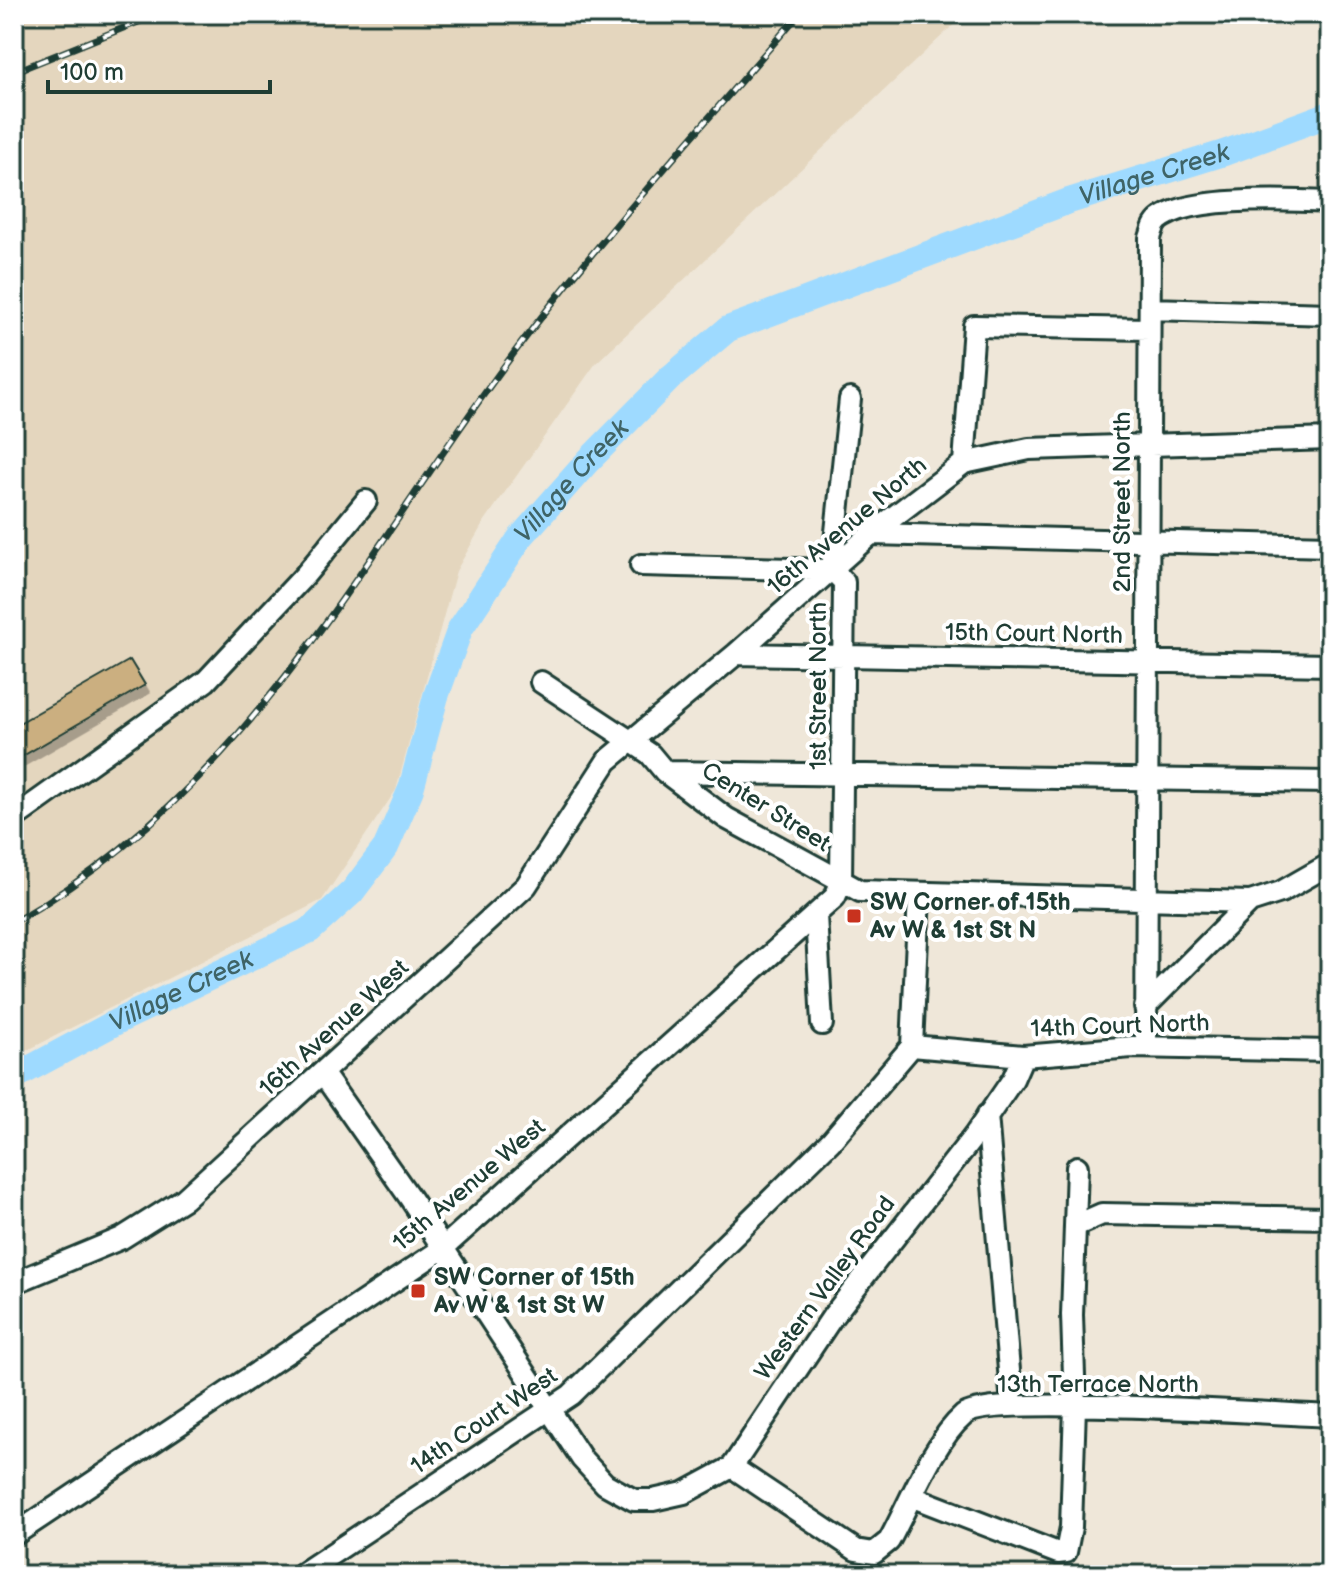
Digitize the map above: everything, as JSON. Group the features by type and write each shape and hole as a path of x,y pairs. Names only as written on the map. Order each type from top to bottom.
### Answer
{"street":[{"name":"2nd Street North","path":"1146,1047 1147,445 1149,250 1154,226 1164,215 1202,206 1330,202"},
{"path":"964,463 974,326 1330,314"},
{"name":"1st Street North","path":"841,883 844,582 832,570 850,399"},
{"name":"16th Avenue North","path":"629,742 736,654 871,534 964,463 1029,449 1330,439"},
{"path":"14,818 206,681 306,574 366,501"},
{"path":"871,534 1330,546"},
{"path":"641,565 832,570"},
{"name":"15th Court North","path":"736,654 1330,665"},
{"name":"Center Street","path":"541,682 650,754 665,772 726,818 860,891 1250,902"},
{"name":"16th Avenue West","path":"14,1283 122,1238 184,1199 526,886 607,761 629,742"},
{"path":"665,772 1330,782"},
{"path":"1145,1007 1250,902 1281,892 1330,864"},
{"name":"15th Avenue West","path":"14,1535 442,1249 816,915 835,897 841,883"},
{"path":"912,1046 919,895"},
{"path":"816,915 822,1024"},
{"name":"14th Court North","path":"912,1046 1023,1056 1146,1047 1330,1051"},
{"name":"14th Court West","path":"300,1575 571,1395 831,1141 912,1046"},
{"name":"Western Valley Road","path":"549,1409 582,1459 605,1484 634,1500 653,1500 684,1493 732,1467 833,1316 1013,1079 1023,1056"},
{"path":"323,1074 549,1409"},
{"path":"987,1115 1012,1405"},
{"path":"732,1467 856,1550 874,1553 889,1541 913,1497 1058,1553 1066,1552 1071,1527 1075,1406 1072,1299 1077,1167"},
{"path":"1077,1225 1102,1214 1330,1218"},
{"name":"13th Terrace North","path":"913,1497 945,1435 966,1412 1012,1405 1330,1416"}],"shaded area":[{"path":"14,14 965,14 596,363 484,522 456,571 396,790 322,900 14,1057"}],"building":[{"path":"130,660 145,685 14,761 14,726"}],"waterway":[{"name":"Village Creek","path":"14,1077 118,1021 310,930 352,892 386,847 411,789 436,696 460,629 520,538 588,461 670,378 728,329 1069,201 1224,153 1330,114"}],"railway":[{"path":"14,72 158,14"},
{"path":"14,922 97,867 170,805 235,737 294,665 350,589 457,432 548,309 618,223 799,14"}],"place":[{"name":"SW Corner of 15th Av W & 1st St N","path":"854,916"},
{"name":"SW Corner of 15th Av W & 1st St W","path":"418,1291"}]}
